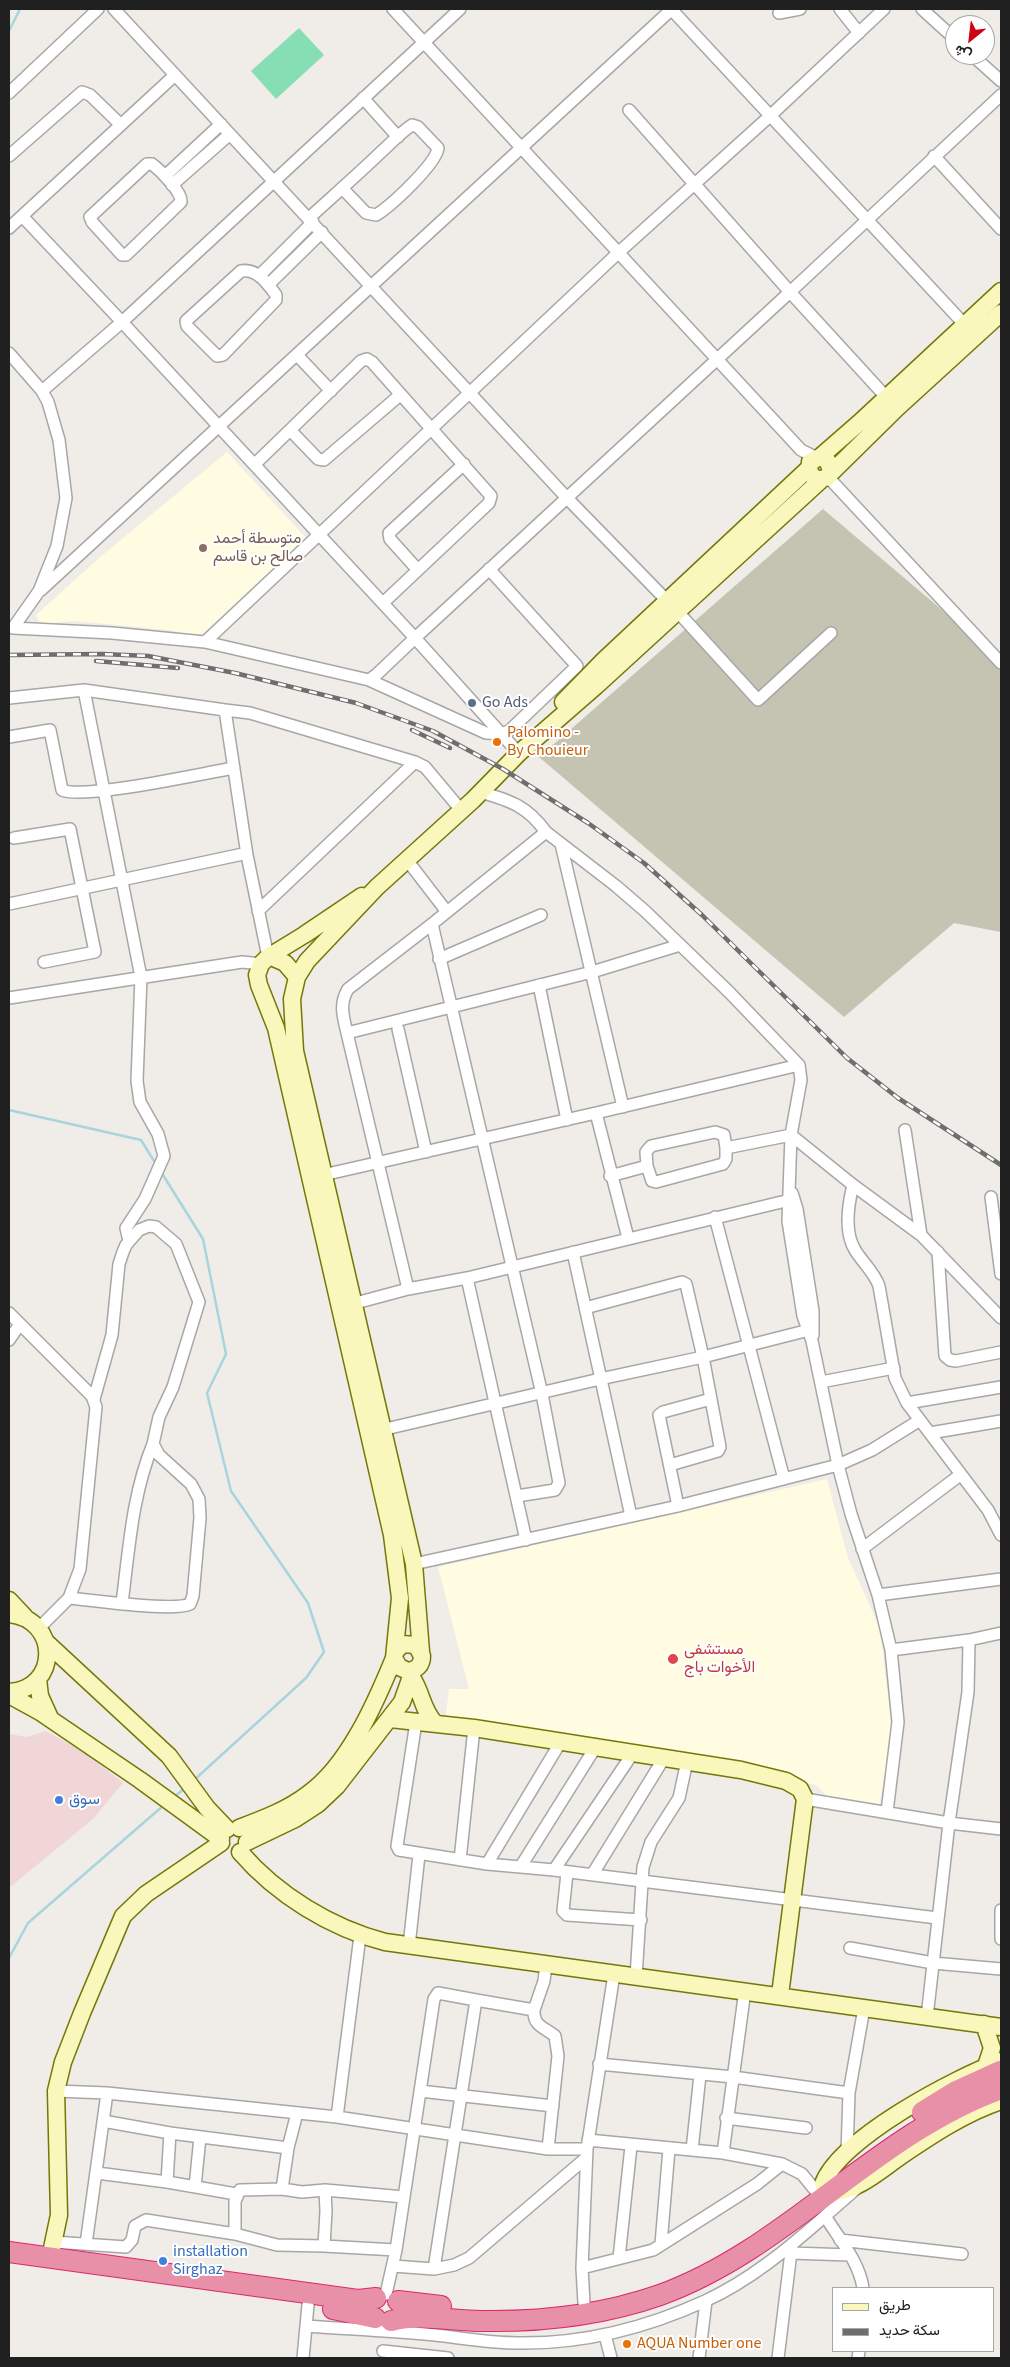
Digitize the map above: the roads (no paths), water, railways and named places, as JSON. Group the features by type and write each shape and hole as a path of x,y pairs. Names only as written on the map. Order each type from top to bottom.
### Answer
{"highway":[{"path":"9,2266 308,2305 353,2312 384,2323 414,2318 482,2321 549,2318 599,2312 638,2302 679,2287 724,2266 761,2242 822,2189 911,2119 956,2091 997,2072"},
{"path":"9,2252 52,2250 358,2300 387,2298 494,2310 584,2303 623,2295 694,2268 733,2246 822,2189"},
{"path":"384,2323 399,2313 387,2298"}],"main road":[{"path":"672,606 813,463 887,398 1001,291"},
{"path":"461,810 474,787 587,677 826,477 897,408 1001,313"},
{"path":"813,463 811,476 826,477"},
{"path":"434,1723 426,1714 419,1688 412,1674 403,1670 396,1663 395,1655 400,1607 399,1574 352,1304 295,1051 292,1000 297,977 307,962 377,887 481,792 519,753 587,677"},
{"path":"9,1694 50,1718 140,1780 205,1829 233,1839 295,1819 318,1804 337,1786 390,1720 402,1702 412,1674 420,1664 421,1652 414,1564 375,1431 276,1028 261,991 258,974 266,959 377,887"},
{"path":"266,959 285,962 297,977"},
{"path":"261,991 276,997 292,1000"},
{"path":"9,1600 42,1635 169,1756 253,1867 313,1912 360,1936 409,1946 745,1990 1001,2027"},
{"path":"9,1614 25,1618"},
{"path":"9,1694 24,1689 38,1679 46,1666 42,1635"},
{"path":"52,2250 59,2215 56,2091 63,2062 123,1916 146,1894 233,1839 310,1794 335,1767 366,1721 395,1655 402,1644 411,1644 421,1652"},
{"path":"38,1679 40,1696 50,1718"},
{"path":"390,1720 474,1728 741,1770 786,1781 800,1789 805,1799 780,1996"},
{"path":"984,2024 997,2072 946,2084 880,2126 847,2152 834,2165 822,2189 852,2189 936,2133 1001,2101"}],"street":[{"path":"9,93 98,9"},
{"path":"114,9 566,497 672,606 758,700 831,633"},
{"path":"393,9 813,463"},
{"path":"42,391 122,322 460,9"},
{"path":"11,628 39,591 219,428 671,9 965,325"},
{"path":"779,13 800,9"},
{"path":"840,9 848,16 859,33"},
{"path":"205,642 618,253 771,115 884,9"},
{"path":"922,9 945,30"},
{"path":"983,65 1001,81"},
{"path":"9,228 175,75"},
{"path":"9,156 82,92 90,95 121,125"},
{"path":"369,680 1001,95"},
{"path":"363,98 398,137"},
{"path":"629,110 790,292 887,398"},
{"path":"168,180 221,124"},
{"path":"259,276 342,188 409,127 414,125 438,150 419,175 382,211 374,215 366,214 342,188"},
{"path":"168,180 230,134"},
{"path":"934,156 1001,229"},
{"path":"147,164 152,164 168,180 181,197 180,205 126,255 120,254 92,222 92,214 147,164"},
{"path":"22,216 384,602 514,748"},
{"path":"268,285 322,232"},
{"path":"248,271 259,276 268,285 276,298 274,305 221,356 217,356 187,326 188,319 239,272 248,271"},
{"path":"9,353 42,391 48,402 59,440 66,498 57,546 39,591"},
{"path":"296,356 331,391"},
{"path":"255,464 361,361 366,359 372,362 490,494 491,501 384,602"},
{"path":"291,431 318,459 324,460 400,395"},
{"path":"417,569 390,539 390,534 464,464"},
{"path":"826,477 1001,663"},
{"path":"11,628 112,633 205,642 369,680 486,733 501,734 509,731 587,677 489,569"},
{"path":"9,698 84,690 250,713 415,762 425,767 461,810"},
{"path":"84,690 141,977 137,1080 140,1102 158,1134 164,1156 145,1199 126,1228 129,1241"},
{"path":"9,998 266,959 247,854 225,710"},
{"path":"9,737 50,730 62,790 70,794 103,791 234,768"},
{"path":"258,911 415,762"},
{"path":"481,792 519,805 534,816 546,832 616,886 680,945 799,1064 801,1080 791,1135 791,1196 788,1221 803,1316 810,1329 838,1465 862,1549 878,1595 892,1650 898,1722 887,1812"},
{"path":"14,838 70,829 95,952 44,962"},
{"path":"408,1289 341,1005 348,988 432,924 546,832"},
{"path":"561,844 623,1107"},
{"path":"9,904 247,854"},
{"path":"407,860 447,912"},
{"path":"439,959 541,915"},
{"path":"432,924 542,1394 559,1486 555,1490 517,1496"},
{"path":"347,1033 592,972 680,945"},
{"path":"539,985 567,1120"},
{"path":"398,1029 426,1152"},
{"path":"323,1175 596,1114 799,1064"},
{"path":"596,1114 610,1176 628,1238"},
{"path":"905,1130 920,1235"},
{"path":"715,1132 724,1136 726,1159 723,1164 656,1182 652,1180 647,1166 648,1148 715,1132"},
{"path":"726,1148 791,1135"},
{"path":"791,1135 853,1185 920,1235 1001,1318"},
{"path":"610,1176 647,1166"},
{"path":"853,1185 848,1213 851,1242 876,1277 879,1286 898,1388 960,1475 991,1514 1001,1535"},
{"path":"352,1304 408,1289 467,1278 573,1252 791,1196"},
{"path":"991,1198 1001,1274"},
{"path":"714,1217 784,1479"},
{"path":"42,1635 69,1598 80,1569 96,1413 94,1399 112,1335 119,1264 129,1241 145,1227 156,1227 176,1244 199,1302 173,1387 159,1417 153,1444 140,1479 135,1502 122,1603"},
{"path":"573,1252 631,1516"},
{"path":"938,1252 946,1356 950,1360 956,1361 1001,1352"},
{"path":"467,1278 526,1540"},
{"path":"585,1308 684,1283 703,1358 719,1450 670,1465"},
{"path":"9,1313 94,1399"},
{"path":"9,1340 20,1324"},
{"path":"375,1431 542,1394 600,1378 703,1358 810,1329"},
{"path":"821,1382 894,1368"},
{"path":"907,1403 1001,1387"},
{"path":"678,1506 660,1414 711,1399"},
{"path":"414,1564 678,1506 838,1465 872,1450 920,1420"},
{"path":"930,1433 1001,1421"},
{"path":"69,1598 122,1603 184,1606 190,1604 194,1596 200,1518 199,1499 191,1484 159,1455 153,1444"},
{"path":"862,1549 960,1475"},
{"path":"878,1595 1001,1579"},
{"path":"892,1650 969,1640 1001,1633"},
{"path":"927,2017 937,1918 968,1692 969,1640"},
{"path":"416,1722 397,1846 399,1850 486,1864 521,1866 937,1918"},
{"path":"460,1860 474,1728"},
{"path":"486,1864 560,1743"},
{"path":"521,1866 595,1748"},
{"path":"554,1870 633,1753"},
{"path":"592,1875 664,1758"},
{"path":"636,1977 643,1867 651,1842 679,1798 687,1761"},
{"path":"805,1799 949,1824 1001,1829"},
{"path":"409,1946 420,1854"},
{"path":"567,1873 563,1911 566,1915 641,1920"},
{"path":"1001,1910 1001,1939"},
{"path":"337,2117 360,1936"},
{"path":"850,1948 933,1963 1001,1969"},
{"path":"546,1964 544,1981 534,2010 534,2021 552,2034 556,2041 558,2056 548,2148"},
{"path":"584,2303 582,2268 587,2149 614,1974"},
{"path":"723,2153 726,2118 745,1990"},
{"path":"387,2298 435,1996 438,1993 534,2010"},
{"path":"434,2270 453,2135 476,2000"},
{"path":"847,2152 849,2092 864,2008"},
{"path":"599,2064 733,2077 849,2092"},
{"path":"692,2150 700,2075"},
{"path":"56,2091 107,2092 297,2112 548,2148 587,2149 632,2146 723,2153 782,2164 802,2174 822,2189"},
{"path":"420,2091 460,2094 553,2106"},
{"path":"86,2244 107,2092"},
{"path":"282,2189 288,2148 297,2112"},
{"path":"726,2118 806,2128"},
{"path":"103,2121 170,2133 288,2148"},
{"path":"167,2182 170,2133"},
{"path":"194,2187 200,2137"},
{"path":"620,2258 632,2146"},
{"path":"393,2266 434,2270 454,2265 469,2258 587,2149"},
{"path":"661,2244 669,2149"},
{"path":"582,2268 646,2252 757,2184 782,2164"},
{"path":"97,2173 167,2182 236,2194"},
{"path":"306,2326 384,2323 517,2343 605,2335 652,2322 706,2301 792,2249 860,2185"},
{"path":"235,2234 236,2194 243,2188 282,2189 302,2192 324,2190 404,2196"},
{"path":"324,2190 326,2211 324,2246"},
{"path":"825,2216 861,2274 863,2287"},
{"path":"52,2250 86,2244 126,2246 132,2240 135,2226 146,2220 235,2234 277,2245 396,2250"},
{"path":"840,2240 962,2254"},
{"path":"792,2249 850,2255"},
{"path":"778,2358 792,2249"},
{"path":"699,2358 706,2301"},
{"path":"303,2358 308,2305"},
{"path":"384,2323 382,2354 448,2358"},
{"path":"605,2335 611,2358"}],"waterway":[{"path":"9,31 20,9"},
{"path":"9,1110 141,1140 154,1161"},
{"path":"163,1175 203,1239 226,1354 207,1393 231,1491 308,1603 324,1652 306,1678 193,1781"},
{"path":"174,1797 185,1788"},
{"path":"9,1958 28,1923 164,1805"}],"railway":[{"path":"9,655 102,654 148,656 235,673 356,703 433,731 503,769 588,823 644,863 702,915 847,1058 898,1098 1001,1165"},
{"path":"96,661 178,668"},
{"path":"412,730 450,748"}],"place":[{"name":"متوسطة أحمد صالح بن قاسم","path":"203,548"},
{"name":"Go Ads","path":"472,703"},
{"name":"Palomino - By Chouieur","path":"497,742"},
{"name":"مستشفى الأخوات باج","path":"673,1659"},
{"name":"سوق","path":"59,1800"},
{"name":"installation Sirghaz","path":"163,2261"},
{"name":"AQUA Number one","path":"627,2344"}]}
